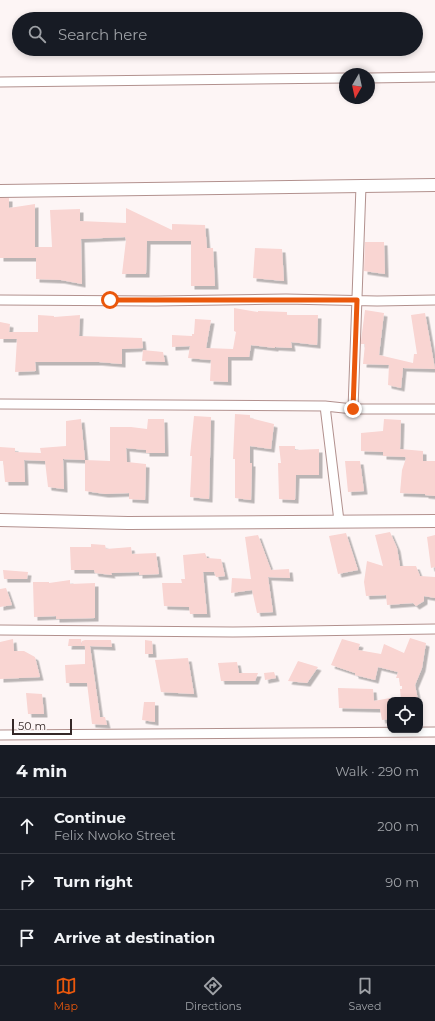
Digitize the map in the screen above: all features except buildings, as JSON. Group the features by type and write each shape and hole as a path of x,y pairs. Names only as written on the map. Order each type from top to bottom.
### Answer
{"street":[{"path":"375,78 435,77"},
{"path":"0,82 339,78"},
{"path":"0,191 435,184"},
{"path":"353,409 361,186"},
{"path":"0,300 435,300"},
{"path":"0,404 325,406 353,409 435,409"},
{"path":"325,406 339,521"},
{"path":"0,520 128,523 435,520"},
{"path":"0,630 233,632 435,629"},
{"path":"0,735 435,732"}],"route":[{"path":"110,300 357,300 353,409"}]}
